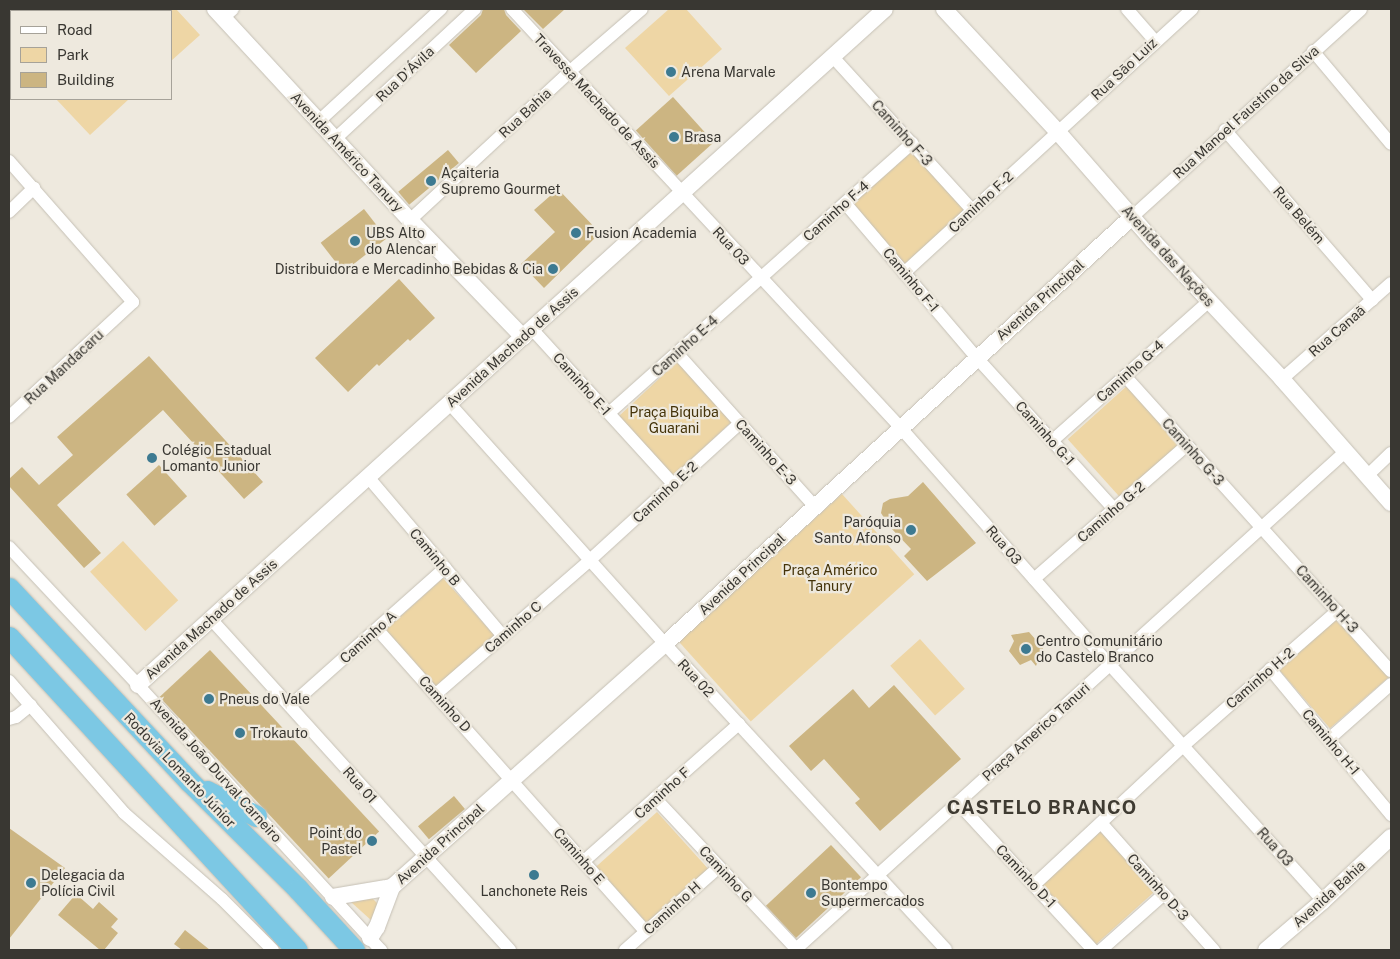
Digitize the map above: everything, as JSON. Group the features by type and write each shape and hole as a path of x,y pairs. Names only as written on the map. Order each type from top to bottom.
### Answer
{"highway":[{"name":"Rodovia Lomanto Júnior","path":"9,588 189,781 298,889 362,944"},
{"path":"9,637 297,950"},
{"path":"189,781 256,816"}],"street":[{"name":"Rua D'Ávila","path":"319,122 441,9"},
{"name":"Travessa Machado de Assis","path":"512,9 682,193"},
{"name":"Rua Bahia","path":"410,220 569,72 642,9"},
{"name":"Avenida Machado de Assis","path":"138,685 885,9"},
{"name":"Avenida das Nações","path":"944,9 1057,131 1208,302 1282,379 1344,452 1391,503"},
{"path":"1127,9 1155,40"},
{"name":"Rua São Luiz","path":"1057,131 1155,40 1192,9"},
{"name":"Rua Manoel Faustino da Silva","path":"1132,217 1225,130 1361,9"},
{"name":"Rua D'Ávila","path":"335,139 469,11"},
{"name":"Avenida Américo Tanury","path":"223,12 319,122 410,220 527,333"},
{"path":"1313,51 1391,144"},
{"name":"Caminho F-3","path":"832,57 972,210"},
{"name":"Rua Belém","path":"1225,130 1372,300"},
{"name":"Caminho F-2","path":"904,273 1057,131"},
{"name":"Caminho F-4","path":"761,278 912,143"},
{"path":"9,161 34,188 9,212"},
{"name":"Rua Mandacaru","path":"9,417 133,302 34,188"},
{"name":"Rua 03","path":"682,193 900,428 1323,901"},
{"name":"Caminho F-1","path":"845,203 977,358"},
{"name":"Avenida Principal","path":"334,897 392,887 665,644 1132,217"},
{"name":"Caminho E-4","path":"609,413 761,278"},
{"name":"Rua Canaã","path":"1282,379 1391,283"},
{"name":"Caminho G-4","path":"1052,441 1208,302"},
{"name":"Caminho E-1","path":"527,333 609,413 673,484"},
{"name":"Caminho E-3","path":"678,353 814,507"},
{"name":"Caminho G-1","path":"977,358 1114,509"},
{"name":"Caminho G-3","path":"1125,376 1262,527"},
{"name":"Rua 02","path":"449,404 665,644 946,950"},
{"name":"Caminho E-2","path":"590,560 740,423"},
{"name":"Caminho G-2","path":"1034,579 1187,445"},
{"name":"Praça Americo Tanuri","path":"796,950 1344,452"},
{"path":"1367,476 1391,453"},
{"name":"Caminho B","path":"368,477 503,636"},
{"name":"Caminho H-3","path":"1262,527 1391,671"},
{"name":"Avenida João Durval Carneiro","path":"9,547 138,685 256,816 334,897 362,944 381,950"},
{"name":"Caminho C","path":"436,694 590,560"},
{"name":"Caminho A","path":"290,706 445,568"},
{"name":"Caminho H-2","path":"1034,885 1102,824 1183,746 1337,611"},
{"name":"Rua 01","path":"211,619 510,950"},
{"name":"Caminho D","path":"377,629 513,779"},
{"name":"Caminho H-1","path":"1270,669 1391,815"},
{"path":"9,681 124,813 222,899 273,950"},
{"path":"1329,739 1391,684"},
{"path":"9,719 16,717 31,705"},
{"name":"Caminho F","path":"584,861 739,724"},
{"name":"Caminho E","path":"513,779 646,932"},
{"name":"Caminho G","path":"655,798 796,950"},
{"name":"Caminho D-1","path":"958,803 1093,950"},
{"name":"Caminho D-3","path":"1102,824 1214,950"},
{"name":"Avenida Bahia","path":"1266,950 1323,901 1391,837"},
{"name":"Caminho H","path":"625,950 719,866"},
{"path":"362,944 377,927 392,887"},
{"path":"1101,950 1164,894"}],"green space":[{"path":"9,9 176,9 200,35 172,60 172,10 10,10 10,48"},
{"name":"Arena Marvale","path":"669,9 686,9 722,49 669,96 625,48"},
{"path":"57,100 128,100 90,135"},
{"path":"915,149 967,209 904,264 852,204"},
{"name":"Praça Biquiba Guarani","path":"677,362 732,421 671,479 616,419"},
{"path":"1128,385 1181,444 1121,498 1068,439"},
{"name":"Praça Américo Tanury","path":"842,494 914,574 751,721 679,641"},
{"path":"123,541 178,600 145,631 90,572"},
{"path":"443,578 497,638 439,690 385,630"},
{"path":"1337,616 1389,676 1330,728 1277,668"},
{"path":"920,639 965,689 935,716 890,666"},
{"path":"657,812 710,871 649,926 596,867"},
{"path":"1103,829 1157,889 1096,945 1041,885"},
{"path":"371,897 379,905 372,921 351,902"}],"building":[{"path":"483,9 504,9 506,15 521,31 476,73 449,45 481,15"},
{"path":"523,9 565,9 543,29"},
{"name":"Brasa","path":"673,97 714,142 677,176 636,130"},
{"name":"Açaiteria Supremo Gourmet","path":"448,150 459,163 409,205 398,192"},
{"path":"558,189 600,233 544,288 521,264 555,232 534,210"},
{"name":"UBS Alto do Alencar","path":"364,209 387,238 343,272 321,243"},
{"path":"399,279 435,318 410,341 408,339 379,366 377,364 348,392 315,358"},
{"path":"149,356 263,482 244,499 163,410 57,505 101,553 84,568 9,486 9,479 22,467 39,485 73,455 57,437"},
{"path":"159,465 187,496 154,526 126,494"},
{"path":"923,482 976,543 927,581 904,556 911,549 890,527 881,513 883,503 890,499 908,496"},
{"name":"Centro Comunitário do Castelo Branco","path":"1029,632 1043,648 1036,666 1031,660 1020,665 1009,651 1014,641 1011,635"},
{"path":"210,650 379,831 329,878 160,697"},
{"path":"894,685 961,759 880,831 855,803 860,799 824,759 811,771 789,746 853,689 869,708"},
{"path":"454,796 465,809 429,839 418,826"},
{"name":"Delegacia da Polícia Civil","path":"9,828 65,868 9,939"},
{"name":"Bontempo Supermercados","path":"831,845 861,877 796,938 766,906"},
{"path":"76,894 93,909 99,902 118,919 111,927 118,933 104,950 100,950 58,915"},
{"path":"185,930 210,950 182,950 174,944"}],"place":[{"name":"Arena Marvale","path":"671,72"},
{"name":"Brasa","path":"674,137"},
{"name":"Açaiteria Supremo Gourmet","path":"431,181"},
{"name":"Fusion Academia","path":"576,233"},
{"name":"UBS Alto do Alencar","path":"355,241"},
{"name":"Distribuidora e Mercadinho Bebidas & Cia","path":"553,269"},
{"name":"Colégio Estadual Lomanto Junior","path":"152,458"},
{"name":"Paróquia Santo Afonso","path":"911,530"},
{"name":"Centro Comunitário do Castelo Branco","path":"1026,649"},
{"name":"Pneus do Vale","path":"209,699"},
{"name":"Trokauto","path":"240,733"},
{"name":"Point do Pastel","path":"372,841"},
{"name":"Lanchonete Reis","path":"534,875"},
{"name":"Delegacia da Polícia Civil","path":"31,883"},
{"name":"Bontempo Supermercados","path":"811,893"}],"district":[{"name":"CASTELO BRANCO","path":"1042,808"}]}
